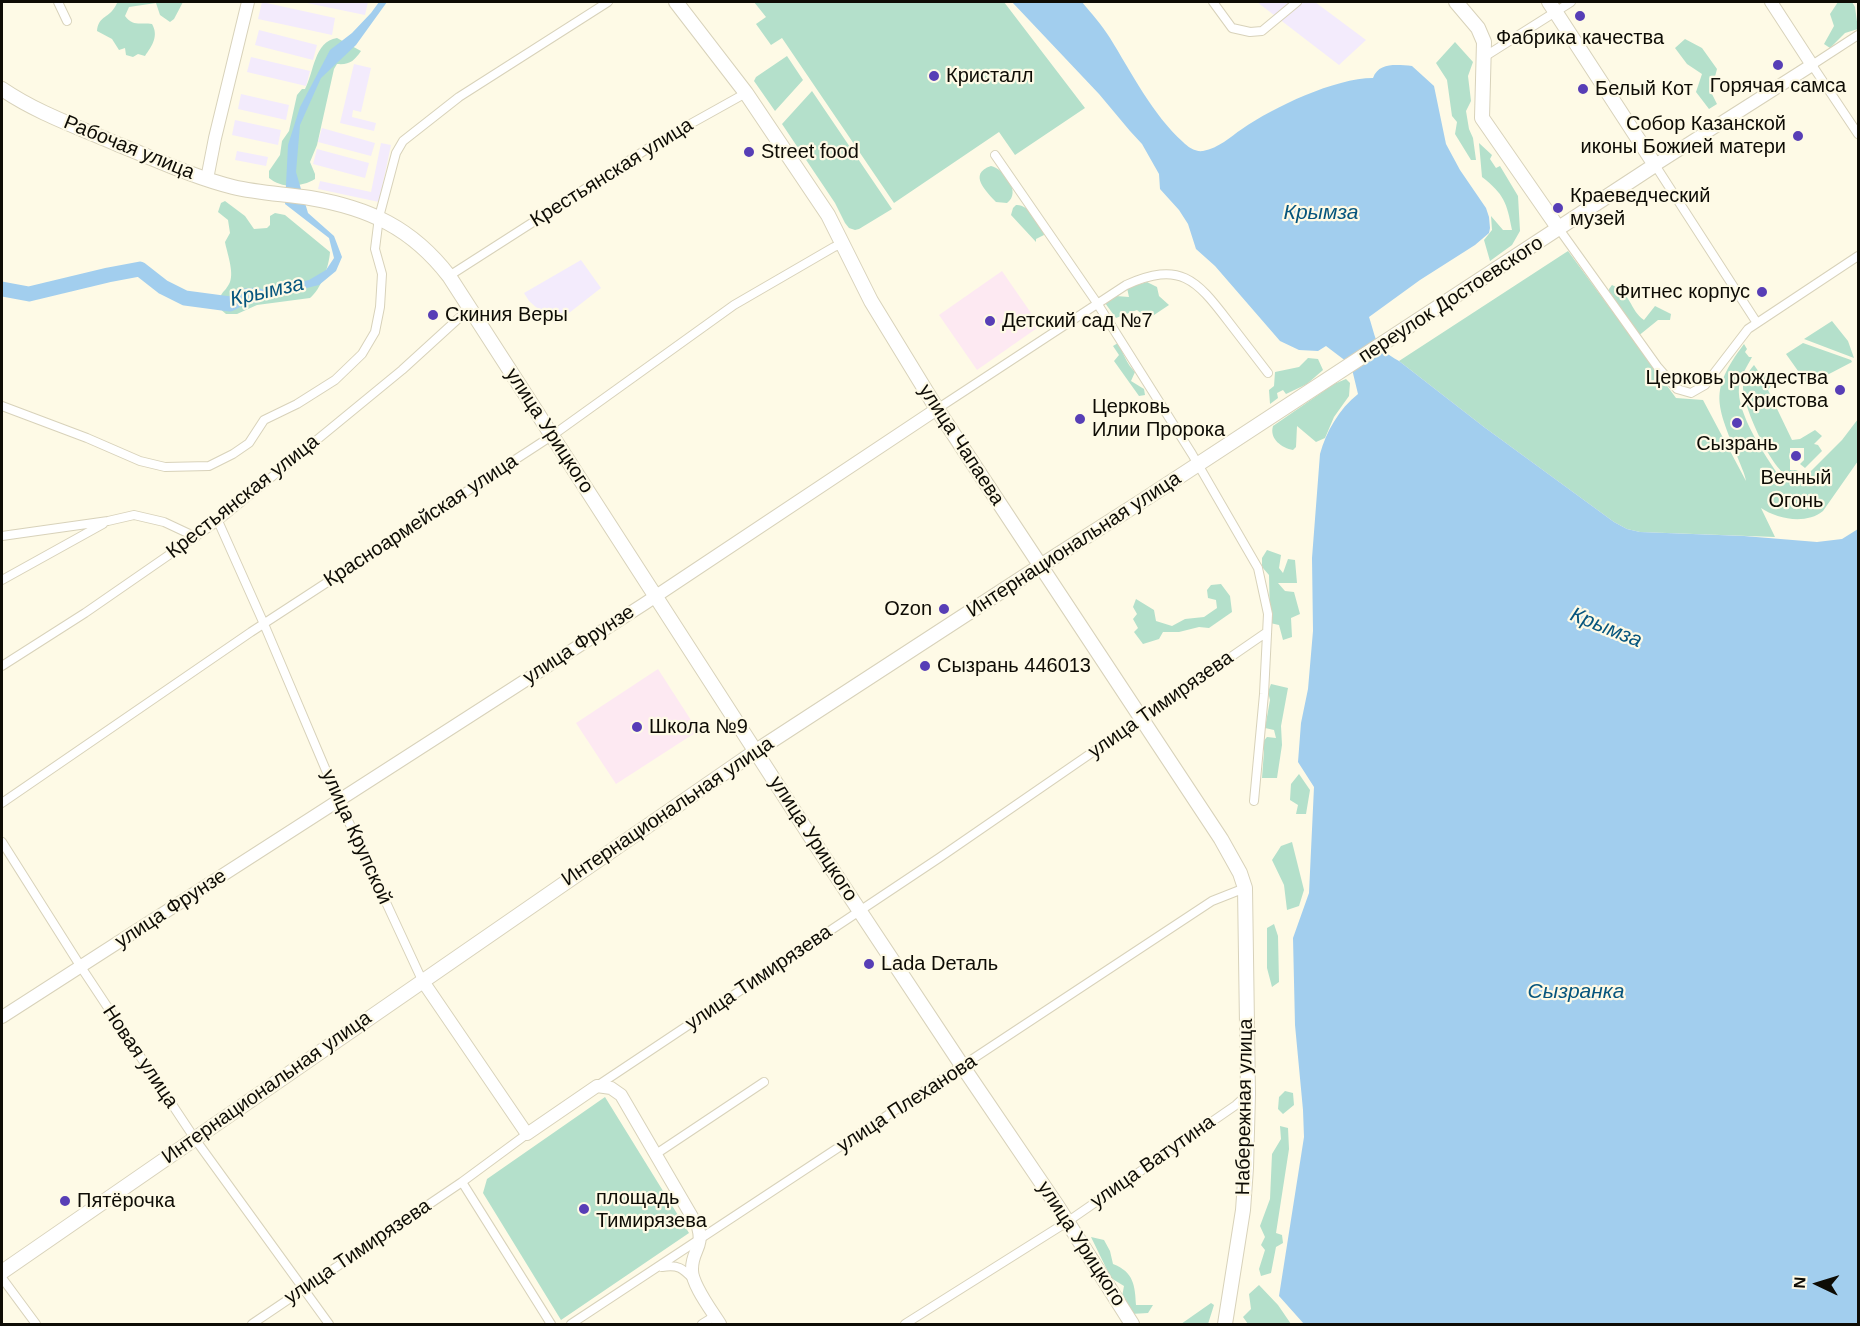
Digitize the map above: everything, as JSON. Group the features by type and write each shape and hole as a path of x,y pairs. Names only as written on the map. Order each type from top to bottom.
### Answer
{"main road":[{"name":"улица Чапаева","path":"676,2 746,93 828,215 871,301 937,409 1230,853 1245,888"},
{"path":"1456,2 1483,35 1482,118 1559,229"},
{"path":"1552,7 1655,165"},
{"name":"Рабочая улица","path":"2,90 53,117 207,179 232,187 311,199"},
{"name":"переулок Достоевского","path":"1345,369 1655,165"},
{"name":"улица Урицкого","path":"311,199 359,210 397,227 434,256 449,276 860,911 1067,1222 1132,1324"},
{"name":"Интернациональная улица","path":"2,1272 756,751 1345,369"},
{"name":"Набережная улица","path":"1225,1324 1243,1210 1248,1094 1245,888"}],"street":[{"path":"58,2 67,21"},
{"path":"207,179 248,2"},
{"path":"2,406 140,460 165,467 200,467 223,461 249,443 264,420 297,404 335,380 363,354 375,332 380,307 382,274 375,249 379,217 396,153 403,141 459,97 608,2"},
{"path":"1214,2 1232,28 1250,32 1262,30 1297,2"},
{"path":"1484,57 1552,7 1571,2"},
{"path":"1771,2 1858,134"},
{"name":"переулок Достоевского","path":"1655,165 1858,35"},
{"name":"Крестьянская улица","path":"449,276 658,142 746,93"},
{"path":"995,155 1097,303 1198,465 1258,568 1268,614 1264,694 1254,801"},
{"path":"1655,165 1757,323"},
{"path":"1559,229 1648,355 1670,381 1683,392 1691,393 1705,385 1748,329 1858,256"},
{"name":"Красноармейская улица","path":"2,803 264,624 553,435 735,306 834,247 843,244"},
{"name":"улица Фрунзе","path":"2,1017 655,596 1126,285 1156,275 1182,276 1194,281 1207,293 1268,373"},
{"name":"Крестьянская улица","path":"2,666 85,613 218,521 402,370 470,308"},
{"path":"2,536 108,521 134,515 164,522 196,537"},
{"path":"2,580 108,521"},
{"name":"улица Крупской","path":"218,521 339,801 422,980 527,1134"},
{"name":"улица Тимирязева","path":"252,1324 462,1182 597,1086 860,911 1267,632"},
{"name":"Новая улица","path":"2,842 81,967 195,1139 329,1324"},
{"name":"улица Плеханова","path":"571,1324 1212,902 1245,888"},
{"path":"656,1154 764,1082"},
{"path":"597,1086 611,1088 621,1095 698,1227 701,1239 692,1270 694,1280"},
{"name":"улица Ватутина","path":"905,1324 1067,1222 1236,1105 1248,1094"},
{"path":"462,1182 551,1324"},
{"path":"658,1267 672,1265 680,1267 694,1280 718,1320 702,1324"},
{"path":"2,1278 36,1324"}],"shaded area":[{"path":"262,2 335,18 332,35 258,19"},
{"path":"302,2 368,2 365,15"},
{"path":"1257,2 1315,2 1366,40 1339,65"},
{"path":"259,30 317,45 313,60 255,45"},
{"path":"251,57 310,71 306,86 247,72"},
{"path":"354,64 371,68 361,112 353,110 352,117 376,123 374,131 340,123"},
{"path":"241,94 289,105 286,120 238,109"},
{"path":"235,120 281,130 278,145 232,135"},
{"path":"322,128 375,143 371,156 318,142"},
{"path":"381,143 391,145 379,202 318,189 320,181 371,192"},
{"path":"317,149 369,163 365,178 313,164"},
{"path":"237,151 268,157 266,166 235,160"},
{"path":"581,260 601,288 555,324 529,301 524,293"},
{"name":"Детский сад №7","path":"1002,271 1040,326 977,370 939,315"},
{"name":"Школа №9","path":"658,669 698,731 616,784 576,723"}],"green space":[{"path":"118,2 183,2 170,22 160,15 156,3 129,7 125,16 128,19 134,23 152,24 155,33 152,45 145,56 138,54 133,57 126,55 125,48 119,50 112,39 97,31 101,21"},
{"name":"Кристалл","path":"754,2 1004,2 1085,108 1015,155 999,132 894,203 782,38 771,45 756,24 766,17"},
{"path":"1838,2 1852,2 1855,7 1858,29 1845,33 1830,48 1824,44 1834,26 1830,14"},
{"path":"337,38 361,51 351,62 337,64 334,69 317,145 310,162 315,179 298,185 274,182 269,178 269,171 280,155 282,141 289,131 297,95 305,89 319,51 329,40"},
{"path":"1685,39 1702,48 1717,69 1711,92 1717,104 1709,109 1696,92 1702,74 1687,64 1675,48"},
{"path":"1455,42 1473,62 1468,76 1471,101 1466,111 1476,160 1471,160 1455,134 1457,122 1452,116 1447,80 1436,63"},
{"path":"787,56 803,80 775,111 754,81 756,77"},
{"path":"812,91 892,209 859,229 849,228 845,223 835,203 782,124"},
{"path":"1479,143 1492,155 1490,159 1496,168 1500,166 1518,196 1520,231 1512,245 1490,261 1484,240 1492,230 1491,216 1503,230 1512,230 1500,194 1482,177"},
{"path":"991,166 1006,176 1012,187 1013,193 1007,203 996,202 981,183 980,174"},
{"path":"225,201 245,216 254,229 267,228 270,225 270,216 275,213 285,215 330,252 324,277 310,298 257,305 237,314 226,314 219,308 221,295 231,278 231,267 225,242 230,233 228,220 218,212 221,203"},
{"path":"1016,205 1025,207 1043,231 1044,235 1036,239 1036,242 1011,215"},
{"path":"1568,251 1676,398 1703,400 1746,481 1725,423 1720,398 1725,374 1744,344 1747,349 1745,352 1752,357 1742,375 1739,398 1753,434 1780,477 1793,482 1805,477 1842,440 1858,419 1858,461 1823,511 1808,518 1792,519 1775,515 1761,508 1775,537 1640,532 1627,529 1614,522 1484,427 1399,361"},
{"path":"1147,282 1157,287 1159,296 1169,305 1148,319 1137,310 1116,318 1105,303 1116,296 1129,297 1127,288"},
{"path":"1612,285 1627,297 1635,311 1644,320 1655,306 1671,314 1670,320 1658,320 1637,337 1609,297 1609,289"},
{"path":"1832,321 1848,341 1854,358 1804,339"},
{"path":"1118,343 1127,362 1135,372 1131,381 1144,389 1145,395 1139,396 1114,361 1119,355 1113,346"},
{"path":"1803,343 1852,362 1808,385 1786,354"},
{"path":"1308,358 1318,359 1323,370 1307,384 1286,394 1283,390 1277,393 1278,398 1270,404 1269,390 1274,386 1275,372 1299,367"},
{"path":"1754,365 1761,375 1765,374 1771,386 1768,390 1792,440 1800,439 1815,430 1822,436 1814,444 1818,445 1822,451 1805,468 1800,464 1804,460 1804,448 1790,448 1790,470 1797,470 1799,473 1794,475 1786,475 1772,460 1747,407 1744,380"},
{"path":"1346,379 1350,383 1349,396 1334,417 1325,438 1316,442 1297,426 1296,447 1293,450 1277,442 1272,431 1273,426 1334,384"},
{"path":"1267,550 1281,555 1279,568 1283,573 1288,559 1295,560 1297,583 1278,583 1285,591 1294,592 1300,614 1291,618 1292,637 1283,640 1279,625 1270,623 1269,575 1262,567 1262,558"},
{"path":"1221,584 1230,596 1232,612 1209,628 1199,627 1179,632 1163,632 1159,639 1143,644 1134,632 1138,628 1133,619 1137,614 1133,607 1136,599 1154,610 1156,621 1172,626 1185,619 1204,617 1217,608 1216,600 1208,598 1207,590 1211,585"},
{"path":"1271,684 1288,688 1281,726 1282,745 1277,778 1262,778 1264,751 1261,744 1267,737 1276,738 1274,730 1265,728 1270,700 1268,692"},
{"path":"1299,774 1310,790 1306,814 1296,814 1298,805 1290,800 1291,784"},
{"path":"1292,842 1304,890 1299,906 1287,910 1284,885 1272,860 1281,846"},
{"path":"1274,924 1278,936 1279,982 1272,987 1267,968 1267,928"},
{"path":"1285,1091 1293,1093 1294,1105 1283,1114 1278,1109 1279,1097"},
{"name":"площадь Тимирязева","path":"605,1097 689,1233 561,1320 483,1193 487,1179"},
{"path":"1280,1126 1288,1128 1289,1149 1276,1233 1282,1235 1283,1243 1276,1247 1271,1273 1261,1276 1259,1269 1265,1250 1261,1245 1265,1237 1260,1226 1270,1199 1272,1154 1281,1139"},
{"path":"1091,1237 1104,1240 1113,1264 1129,1275 1134,1286 1136,1305 1153,1305 1148,1313 1131,1314 1121,1302 1124,1286 1111,1278"},
{"path":"1259,1285 1278,1305 1291,1324 1248,1324 1243,1317 1251,1309 1249,1294"},
{"path":"1211,1303 1214,1305 1208,1324 1181,1324"}],"water":[{"name":"Крымза","path":"379,2 387,2 356,45 321,78 300,125 296,172 308,213 334,236 342,257 336,271 319,285 242,304 239,297 264,289 309,280 326,270 334,258 329,238 285,204 288,145 300,107 330,50 352,33"},
{"name":"Сызранка","path":"1012,2 1082,2 1107,33 1143,93 1162,119 1185,144 1197,151 1209,150 1219,145 1255,120 1305,95 1341,83 1373,78 1384,67 1412,66 1434,86 1446,144 1460,170 1486,208 1490,228 1489,233 1475,245 1420,280 1369,317 1375,338 1385,352 1484,427 1614,522 1627,529 1640,532 1744,536 1817,542 1842,539 1858,529 1858,1324 1304,1324 1279,1296 1304,1137 1295,1025 1293,938 1309,893 1314,787 1298,762 1313,631 1312,558 1320,454 1334,421 1358,394 1351,365 1326,346 1318,351 1299,350 1280,341 1215,266 1196,249 1188,224 1160,189 1159,174 1142,144 1099,94"}],"waterway":[{"name":"Крымза","path":"2,289 29,294 140,269 163,287 185,298 230,304 245,296 257,295"}],"place":[{"name":"Фабрика качества","path":"1580,16"},
{"name":"Горячая самса","path":"1778,65"},
{"name":"Кристалл","path":"934,76"},
{"name":"Белый Кот","path":"1583,89"},
{"name":"Собор Казанской иконы Божией матери","path":"1798,136"},
{"name":"Street food","path":"749,152"},
{"name":"Краеведческий музей","path":"1558,208"},
{"name":"Фитнес корпус","path":"1762,292"},
{"name":"Скиния Веры","path":"433,315"},
{"name":"Детский сад №7","path":"990,321"},
{"name":"Церковь рождества Христова","path":"1840,390"},
{"name":"Церковь Илии Пророка","path":"1080,419"},
{"name":"Сызрань","path":"1737,423"},
{"name":"Вечный Огонь","path":"1796,456"},
{"name":"Ozon","path":"944,609"},
{"name":"Сызрань 446013","path":"925,666"},
{"name":"Школа №9","path":"637,727"},
{"name":"Lada Dеталь","path":"869,964"},
{"name":"Пятёрочка","path":"65,1201"},
{"name":"площадь Тимирязева","path":"584,1209"}]}
